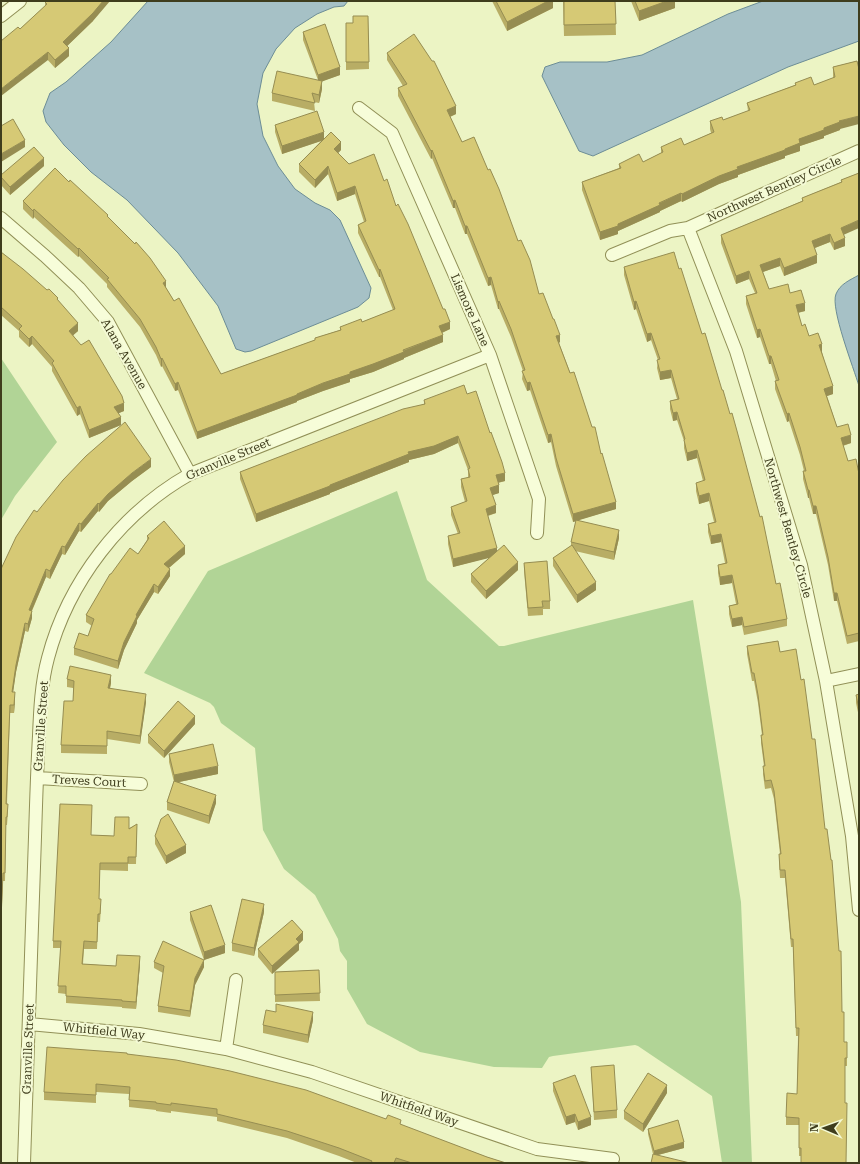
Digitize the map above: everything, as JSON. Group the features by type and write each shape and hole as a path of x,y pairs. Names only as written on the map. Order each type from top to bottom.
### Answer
{"street":[{"path":"1,16 20,1"},
{"name":"Lismore Lane","path":"359,108 392,133 490,355 539,499 537,533"},
{"name":"Northwest Bentley Circle","path":"612,255 670,231 688,228 859,151"},
{"name":"Alana Avenue","path":"1,218 79,288 108,322 190,474"},
{"name":"Northwest Bentley Circle","path":"688,228 738,358 801,565 826,681 852,836 859,910"},
{"name":"Granville Street","path":"24,1163 41,700 47,659 60,622 82,577 107,543 136,514 169,486 190,474 490,355"},
{"path":"826,681 859,674"},
{"name":"Treves Court","path":"37,778 141,784"},
{"path":"226,1049 236,980"},
{"name":"Whitfield Way","path":"29,1024 139,1034 226,1049 312,1072 537,1149 613,1159"}],"green space":[{"path":"1,358 57,442 15,496 1,520"},
{"path":"397,491 427,580 499,646 693,600 741,902 752,1163 722,1163 712,1096 638,1046 635,1045 553,1056 549,1057 542,1068 494,1067 420,1052 367,1024 347,989 347,961 340,951 338,939 315,895 284,869 263,830 255,748 221,723 214,707 210,703 144,673 208,571"}],"water":[{"path":"148,1 348,1 344,6 334,7 317,14 295,28 276,49 263,73 257,104 263,136 278,166 295,189 315,203 330,210 340,220 371,288 369,298 358,307 251,351 245,352 236,349 218,306 178,253 127,200 91,172 64,145 46,122 43,111 50,93 66,82 111,42"},
{"path":"763,1 859,1 859,41 788,67 593,156 579,151 542,76 545,67 560,62 607,62 642,55 728,14"},
{"path":"859,275 859,386 839,325 835,301 836,294 840,288"}],"building":[{"path":"103,1 93,13 63,42 69,48 55,60 48,52 1,89 1,41 18,27 20,29 47,4 45,2"},
{"path":"496,1 548,1 507,22"},
{"path":"564,1 615,1 616,24 564,25"},
{"path":"635,1 667,1 639,11"},
{"path":"353,16 368,16 369,62 346,62 346,23 353,23"},
{"path":"325,24 340,67 318,75 303,32"},
{"path":"414,34 432,61 434,61 456,106 447,110 462,142 474,137 488,170 490,169 499,189 518,241 521,240 530,260 539,294 543,293 554,319 560,335 556,336 570,373 574,372 592,427 595,427 601,454 602,453 616,502 573,514 556,458 551,434 548,435 530,382 527,383 522,371 525,370 511,329 499,301 498,302 491,277 488,278 467,226 465,226 455,200 453,201 432,150 431,151 398,88 407,84 387,53"},
{"path":"857,61 859,69 859,116 839,121 840,122 824,128 824,130 799,139 800,143 785,150 737,167 738,169 659,203 660,205 618,224 618,226 600,232 582,182 621,168 619,164 639,154 643,162 663,152 661,147 681,138 684,145 714,132 710,121 722,117 723,120 750,110 747,103 796,85 795,83 811,77 814,85 835,77 833,67"},
{"path":"277,71 322,81 319,95 312,93 315,103 272,93"},
{"path":"317,111 324,132 282,146 275,125"},
{"path":"13,119 25,140 1,154 1,126"},
{"path":"331,132 341,142 334,149 349,164 374,154 384,181 387,179 396,206 398,204 408,224 443,309 445,309 450,322 439,326 443,335 403,350 404,352 350,372 350,374 323,383 297,395 197,432 178,382 175,384 140,319 107,279 109,278 79,248 78,249 34,209 33,211 23,201 55,168 69,182 70,180 108,215 107,216 135,244 136,242 150,258 166,281 163,283 174,301 179,298 221,374 315,340 315,338 341,330 340,327 361,319 362,322 395,309 380,269 379,270 358,225 366,221 355,186 337,193 328,166 315,180 299,164"},
{"path":"34,147 44,158 10,187 1,175"},
{"path":"859,173 859,220 841,228 845,238 834,243 830,234 812,241 817,255 784,268 780,258 760,265 769,289 788,284 790,293 801,290 805,303 796,305 802,326 805,324 809,336 818,333 822,344 819,345 833,386 824,389 837,427 848,424 851,435 841,438 848,461 856,459 859,474 859,633 847,636 837,593 834,593 828,557 816,506 813,506 803,471 806,471 800,447 789,413 787,414 775,381 779,380 771,356 769,356 760,329 757,330 746,296 757,293 749,271 736,276 721,235 803,201 802,198 842,182 841,180"},
{"path":"1,252 47,290 49,289 78,323 69,331 81,345 89,340 122,396 124,403 114,407 121,417 89,430 80,406 77,408 52,363 54,361 32,336 29,339 19,329 22,326 1,307"},
{"path":"674,252 679,269 681,268 702,334 705,333 730,414 732,413 760,517 762,516 776,584 780,583 787,619 744,627 742,617 732,619 729,606 738,604 732,575 720,577 718,565 727,563 721,534 711,536 708,524 716,522 709,493 699,496 696,483 705,480 697,450 687,453 685,439 677,412 673,413 670,401 679,399 671,370 660,372 657,360 660,359 651,333 647,334 636,301 634,302 624,267"},
{"path":"464,385 467,394 476,391 505,473 496,475 499,485 490,488 496,505 486,509 497,548 453,559 448,536 460,533 451,507 467,501 461,479 470,477 468,469 470,468 458,436 434,446 408,452 409,454 256,514 240,472 403,409 425,404 424,400"},
{"path":"125,422 151,459 108,494 99,504 98,503 81,524 79,523 65,547 62,546 50,571 46,569 29,610 32,611 28,624 25,623 12,692 15,692 14,705 10,705 6,804 8,804 6,817 5,873 3,873 1,919 1,569 16,537 34,510 37,512 63,480 86,456"},
{"path":"576,520 619,530 614,552 571,542"},
{"path":"164,521 185,546 164,564 170,569 158,587 154,584 136,615 137,616 124,642 118,661 74,648 79,633 88,636 94,619 86,615 110,574 130,548 138,554 149,538 147,536"},
{"path":"504,545 518,562 486,591 471,574"},
{"path":"572,545 596,582 577,595 553,558"},
{"path":"547,561 550,601 542,601 543,607 528,608 524,563"},
{"path":"778,641 780,652 796,649 801,680 804,679 812,739 815,739 825,829 827,829 832,860 839,951 841,951 844,1042 847,1042 847,1058 845,1058 845,1103 847,1103 846,1163 801,1163 801,1148 799,1148 799,1118 786,1117 787,1093 797,1094 799,1028 796,1028 793,939 791,939 785,870 780,870 779,854 781,854 774,791 771,780 765,781 763,766 765,766 761,735 763,735 758,695 747,646"},
{"path":"70,666 111,675 108,688 146,694 140,736 107,731 107,746 61,745 64,701 73,701 74,681 67,679"},
{"path":"859,694 859,709 856,695"},
{"path":"178,701 195,716 164,751 148,735"},
{"path":"213,744 218,766 174,775 169,754"},
{"path":"174,781 216,795 209,816 167,802"},
{"path":"60,804 92,805 91,835 114,836 115,817 129,817 129,829 137,824 136,857 128,857 128,863 100,863 99,899 101,899 100,914 98,914 97,942 84,941 82,964 116,966 117,955 140,956 136,1002 66,996 66,986 58,986 61,941 53,941"},
{"path":"168,814 186,845 166,856 155,836 161,819"},
{"path":"242,899 264,904 254,948 232,943"},
{"path":"211,905 225,945 204,952 190,912"},
{"path":"292,920 303,932 296,939 299,942 272,966 258,949"},
{"path":"163,941 204,960 195,978 190,1011 158,1006 164,966 154,962"},
{"path":"319,970 320,993 275,995 275,972"},
{"path":"276,1004 313,1012 308,1035 263,1025 266,1010 276,1012"},
{"path":"47,1047 127,1053 176,1060 230,1071 306,1090 386,1119 388,1115 401,1120 400,1124 506,1163 412,1163 396,1158 394,1163 371,1163 372,1161 339,1148 287,1131 217,1114 217,1109 171,1103 171,1105 156,1102 129,1100 130,1087 96,1084 96,1095 44,1092"},
{"path":"614,1065 617,1110 594,1112 591,1067"},
{"path":"648,1073 667,1085 643,1124 624,1111"},
{"path":"575,1075 591,1117 578,1122 575,1114 566,1117 553,1083"},
{"path":"678,1120 684,1142 654,1151 648,1129"},
{"path":"653,1154 690,1163 651,1163"}]}
